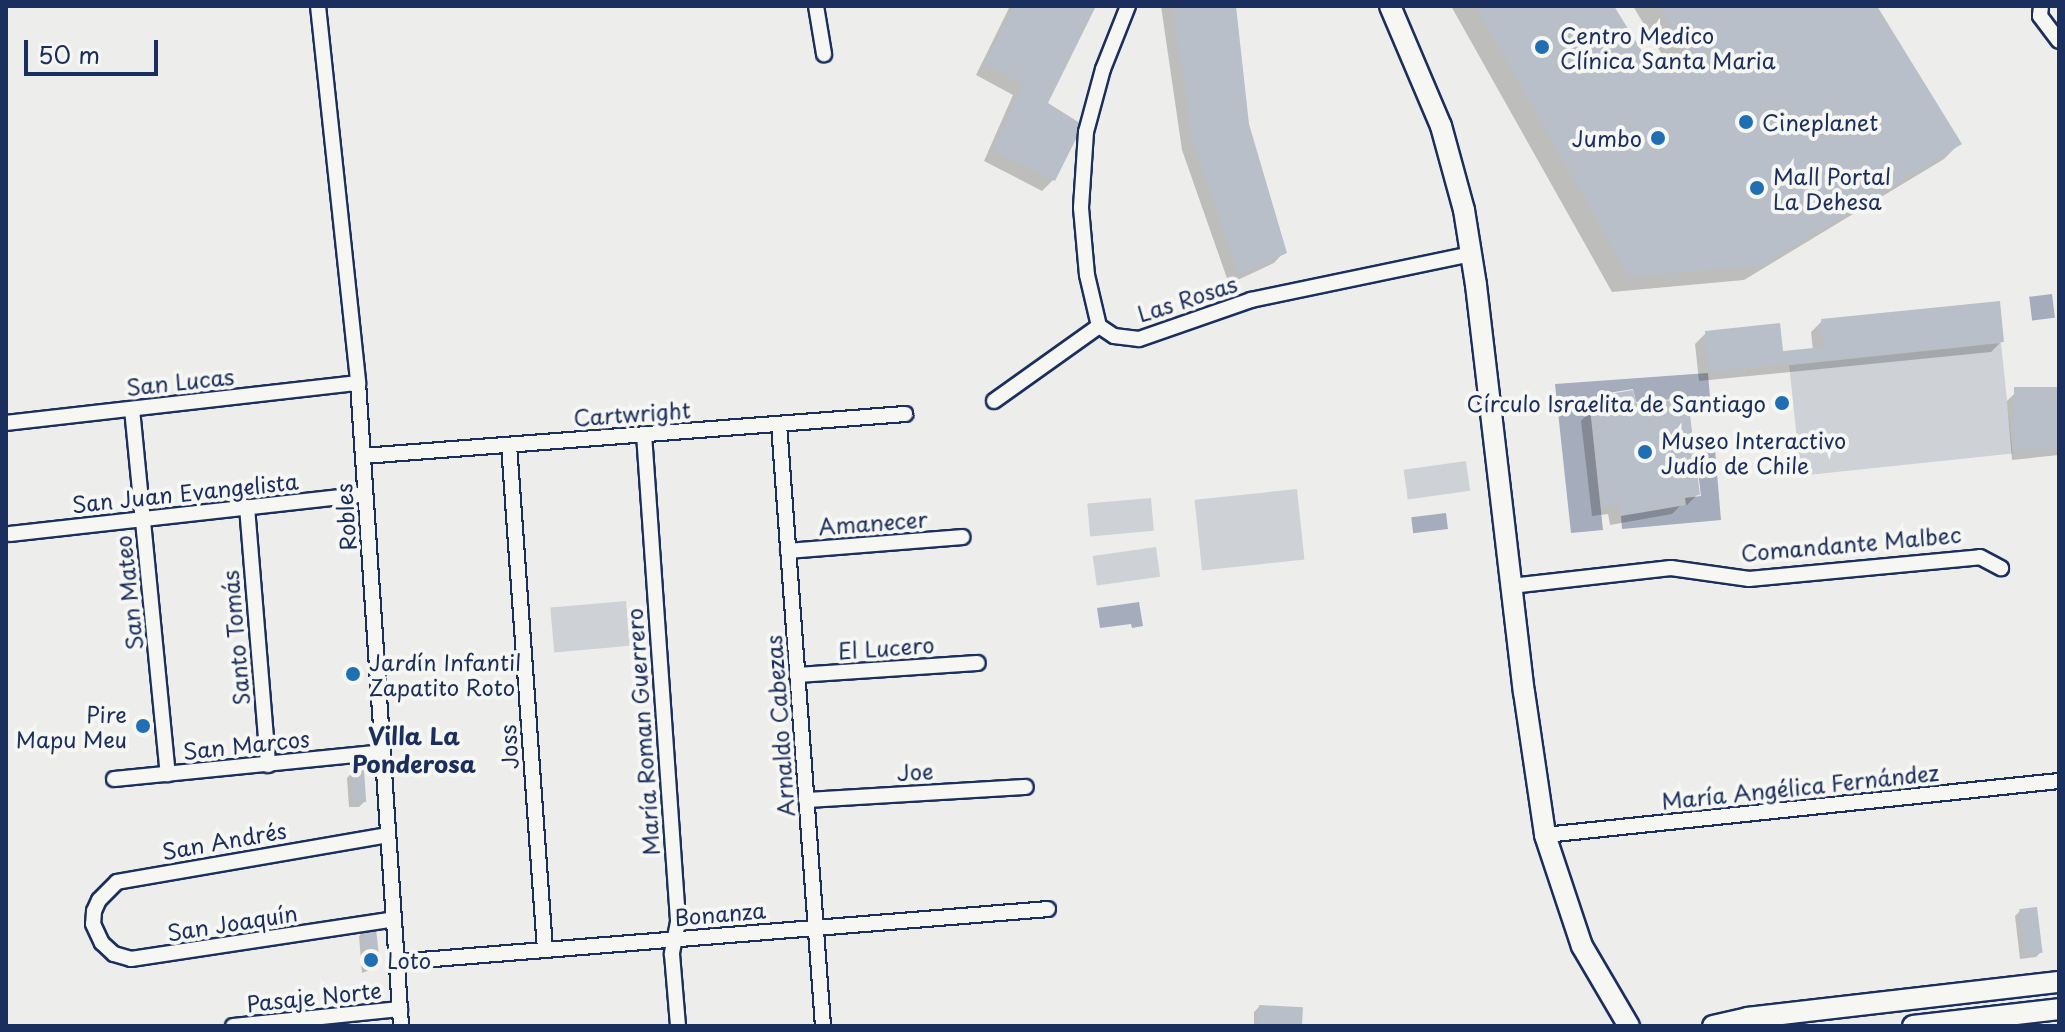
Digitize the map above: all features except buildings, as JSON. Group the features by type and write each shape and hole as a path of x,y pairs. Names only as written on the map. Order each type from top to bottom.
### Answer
{"street":[{"name":"Robles","path":"318,6 358,383 401,1026"},
{"path":"816,6 824,54"},
{"path":"994,401 1099,326 1087,275 1081,208 1086,132 1103,69 1128,6"},
{"path":"1390,6 1441,126 1472,254 1511,586 1545,835 1582,946 1629,1026"},
{"path":"2041,6 2040,16 2059,41"},
{"name":"Las Rosas","path":"1099,326 1114,336 1139,339 1251,300 1472,254"},
{"name":"San Lucas","path":"6,423 358,383"},
{"name":"San Mateo","path":"132,409 168,774"},
{"name":"Cartwright","path":"363,456 905,414"},
{"name":"Arnaldo Cabezas","path":"779,424 823,1026"},
{"name":"María Roman Guerrero","path":"644,434 678,922 672,954 678,1026"},
{"name":"Joss","path":"509,445 545,950"},
{"name":"San Juan Evangelista","path":"10,534 365,494"},
{"name":"Santo Tomás","path":"247,507 268,765"},
{"name":"Amanecer","path":"788,551 962,537"},
{"name":"Comandante Malbec","path":"1511,586 1671,568 1749,579 1980,557 2001,568"},
{"name":"El Lucero","path":"797,675 978,663"},
{"name":"San Marcos","path":"114,779 383,752"},
{"name":"María Angélica Fernández","path":"1545,835 2059,781"},
{"name":"Joe","path":"806,800 1026,787"},
{"name":"San Andrés","path":"93,924 99,900 117,882 388,835"},
{"name":"Bonanza","path":"397,962 1048,909"},
{"name":"San Joaquín","path":"93,924 108,949 131,959 394,919"},
{"path":"1713,1026 1747,1018 2059,982"},
{"name":"Pasaje Norte","path":"233,1026 400,1009"},
{"path":"1913,1026 2059,1009"}],"shaded area":[{"path":"2001,343 2013,453 1801,476 1789,365"},
{"path":"1466,461 1470,491 1408,499 1404,470"},
{"path":"1297,489 1304,560 1202,570 1195,500"},
{"path":"1151,498 1154,531 1090,536 1087,504"},
{"path":"1156,547 1160,577 1097,586 1093,556"},
{"path":"626,601 630,646 554,652 550,608"}],"water":[{"path":"2052,294 2055,318 2032,321 2029,297"},
{"path":"1708,373 1711,410 1690,411 1688,398 1636,402 1633,389 1602,394 1604,406 1590,408 1603,530 1571,533 1555,384"},
{"path":"1714,438 1721,520 1622,529 1621,516 1686,505 1685,498 1701,496 1694,439"},
{"path":"1446,513 1448,529 1413,533 1411,517"},
{"path":"1139,602 1143,626 1132,628 1131,624 1100,628 1097,608"}],"place":[{"name":"Centro Medico Clínica Santa Maria","path":"1542,47"},
{"name":"Cineplanet","path":"1746,122"},
{"name":"Jumbo","path":"1658,138"},
{"name":"Mall Portal La Dehesa","path":"1757,188"},
{"name":"Círculo Israelita de Santiago","path":"1782,403"},
{"name":"Museo Interactivo Judío de Chile","path":"1645,452"},
{"name":"Jardín Infantil Zapatito Roto","path":"353,674"},
{"name":"Pire Mapu Meu","path":"143,726"},
{"name":"Loto","path":"371,960"}],"district":[{"name":"Villa La Ponderosa","path":"414,750"}]}
